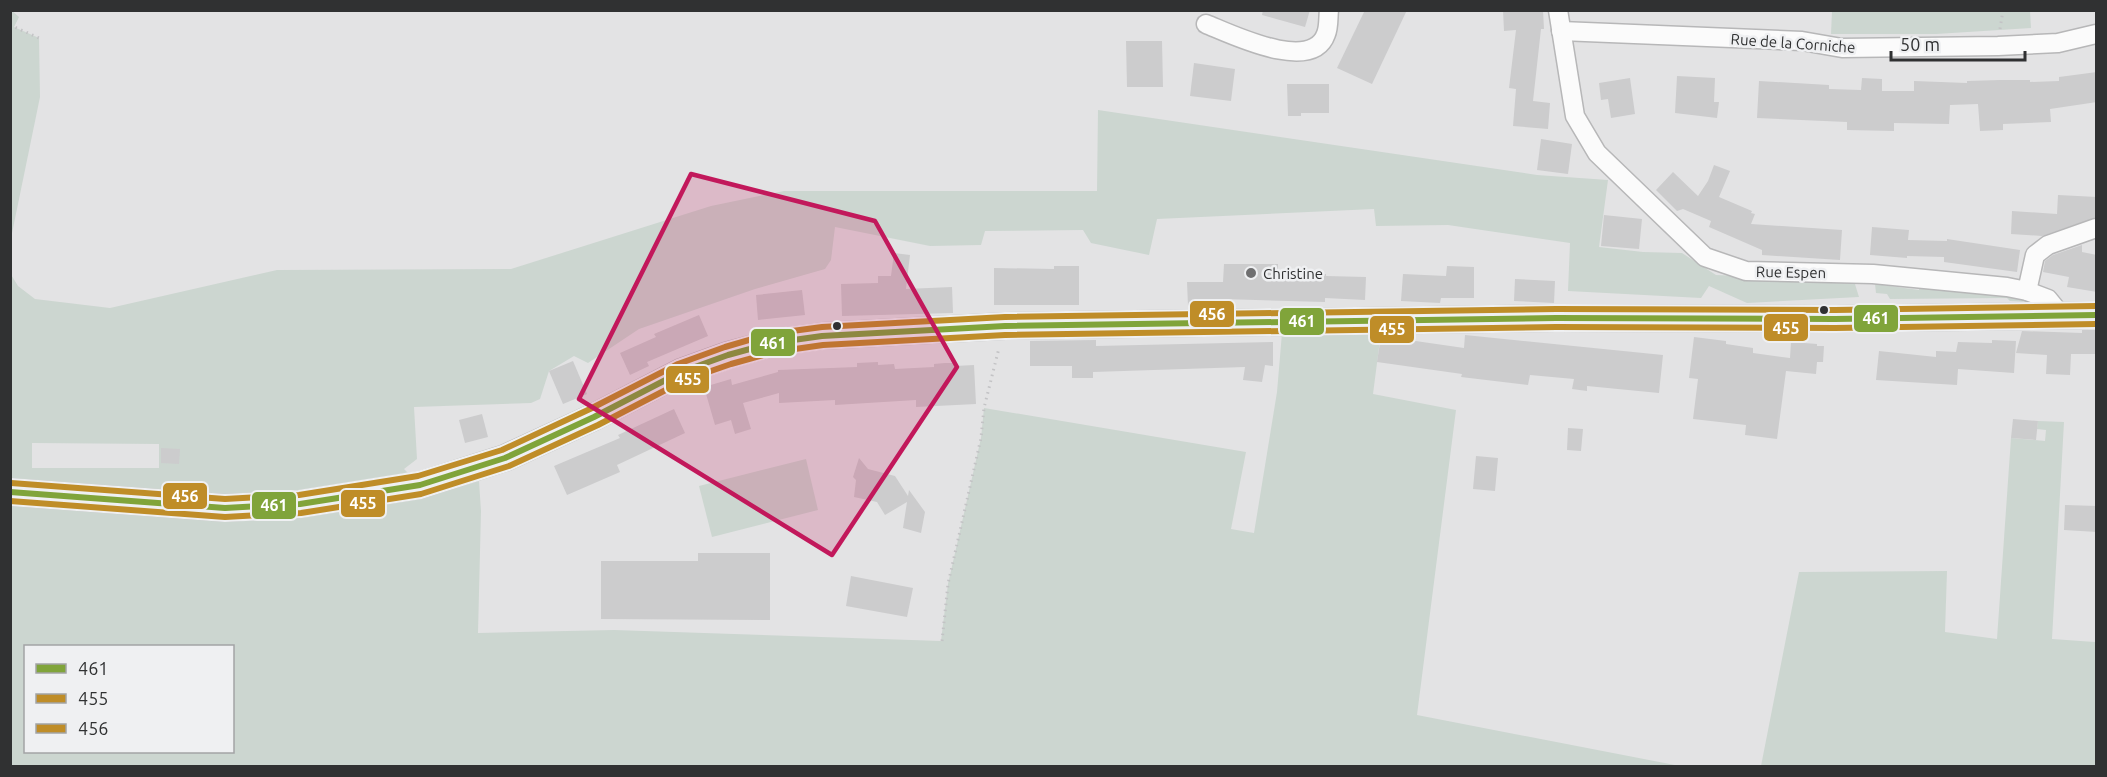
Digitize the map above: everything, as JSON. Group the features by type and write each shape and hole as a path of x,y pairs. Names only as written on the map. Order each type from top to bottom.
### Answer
{"main road":[{"path":"10,492 225,508 300,504 362,496 420,484 505,458 594,417 681,372 728,355 771,343 822,336 1005,326 1556,318 1834,320 2097,315"}],"street":[{"path":"1206,24 1257,45 1306,51 1318,44 1326,35 1329,10"},
{"name":"Rue Espen","path":"1558,10 1575,116 1597,153 1705,257 1746,271 1873,274 2007,287 2048,299 2061,315"},
{"name":"Rue de la Corniche","path":"1561,31 1802,41 1842,48 2058,43 2097,34"},
{"path":"2027,291 2035,255 2048,244 2097,228"}],"path":[{"path":"10,25 39,38"},
{"path":"10,177 10,202"},
{"path":"942,641 948,584 981,438 984,408 1005,326"}],"highlighted area":[{"path":"691,174 875,221 957,367 832,555 579,399"}],"shaded area":[{"path":"11,10 19,17 14,27 39,38 40,97 11,238"},
{"path":"1832,11 2030,11 2031,28 1936,34 1831,34"},
{"path":"1098,110 1537,175 1608,180 1599,247 1643,252 1682,253 1716,275 1854,281 1859,297 1747,303 1709,286 1701,298 1568,291 1570,243 1448,225 1376,226 1374,209 1157,219 1149,255 1091,243 1083,230 985,231 981,245 930,246 835,227 831,260 825,269 755,289 639,329 588,363 574,356 549,371 540,399 531,403 414,407 417,459 404,469 420,485 419,499 479,481 481,511 478,633 614,630 941,641 948,584 981,438 984,408 1246,452 1231,529 1254,533 1277,392 1282,333 1381,332 1373,394 1456,410 1417,715 1680,766 11,766 10,273 18,286 35,299 110,308 277,270 511,269 711,206 784,191 1097,191","holes":["32,443 159,444 159,468 32,468"]},
{"path":"1918,282 2027,297 2030,302 2010,301 2007,298 1890,299 1887,294 1876,293 1875,284 1919,290"},
{"path":"2038,421 2064,422 2052,639 2095,642 2096,766 1761,766 1799,572 1947,571 1945,632 1997,639 2011,438 2045,441 2046,430 2037,429"},
{"path":"806,459 818,510 712,537 699,486"}],"building":[{"path":"1263,10 1310,10 1305,27 1262,15"},
{"path":"1365,10 1407,10 1372,84 1337,68"},
{"path":"1503,10 1543,10 1544,29 1541,29 1533,101 1550,103 1548,129 1513,126 1516,89 1509,88 1516,30 1504,31"},
{"path":"1126,41 1162,41 1163,87 1127,87"},
{"path":"1194,63 1235,69 1231,101 1190,96"},
{"path":"2097,72 2097,102 2050,109 2051,122 2003,124 2003,130 1980,131 1978,104 1950,105 1949,124 1894,123 1894,131 1847,130 1847,122 1757,118 1759,81 1829,85 1829,89 1861,90 1862,78 1882,79 1882,91 1914,91 1914,81 1967,83 1967,81 2000,80 2059,81 2059,77"},
{"path":"1677,76 1715,78 1714,102 1719,102 1717,118 1675,113"},
{"path":"1630,78 1635,114 1611,118 1608,99 1601,100 1599,83"},
{"path":"1287,84 1329,84 1329,113 1301,113 1301,116 1288,116"},
{"path":"1541,139 1572,144 1568,174 1537,170"},
{"path":"1714,165 1730,171 1719,197 1752,211 1751,213 1755,214 1751,224 1842,230 1840,260 1762,255 1762,250 1709,227 1711,221 1683,209 1677,211 1656,190 1673,172 1698,196 1708,181"},
{"path":"2058,195 2097,197 2097,217 2042,236 2011,234 2012,211 2057,214"},
{"path":"1604,215 1642,219 1639,249 1601,246"},
{"path":"1872,227 1909,230 1908,240 1947,241 1947,239 2020,250 2017,272 1944,262 1944,257 1907,256 1907,258 1870,255"},
{"path":"2082,245 2082,252 2097,255 2097,292 2067,287 2069,277 2043,272 2045,261 2053,255"},
{"path":"894,253 910,255 906,289 952,287 953,313 842,316 841,284 878,283 878,276 891,276"},
{"path":"1224,264 1278,264 1278,274 1366,277 1365,300 1325,298 1325,302 1223,299 1223,308 1188,306 1187,282 1223,282"},
{"path":"1054,266 1079,266 1079,305 994,305 994,268 1054,269"},
{"path":"1447,266 1474,267 1474,298 1441,298 1440,303 1401,301 1403,274 1446,276"},
{"path":"1515,279 1555,281 1554,303 1514,301"},
{"path":"802,290 805,315 758,320 756,295"},
{"path":"699,315 708,336 647,362 649,366 630,375 620,353 656,337 654,334"},
{"path":"2082,330 2097,330 2097,354 2071,354 2070,375 2046,374 2047,355 2016,353 2022,331 2082,333"},
{"path":"1465,335 1663,355 1659,393 1587,386 1587,391 1572,389 1574,379 1530,375 1528,385 1461,377 1462,374 1377,362 1381,336 1464,348"},
{"path":"1694,337 1726,341 1726,344 1753,348 1753,353 1790,358 1791,342 1824,346 1823,362 1817,362 1816,374 1786,371 1777,439 1745,435 1746,425 1693,419 1698,379 1689,378"},
{"path":"1096,340 1096,346 1273,342 1273,366 1265,365 1262,382 1243,380 1245,367 1093,372 1093,378 1072,378 1072,366 1030,366 1030,341"},
{"path":"1992,340 2016,341 2014,373 1958,369 1957,385 1876,380 1879,351 1936,357 1936,351 1956,352 1958,342 1992,343"},
{"path":"573,361 587,394 563,404 549,371"},
{"path":"878,362 878,365 894,364 895,369 934,367 934,364 945,363 955,363 955,366 974,365 976,404 916,407 916,400 835,405 835,400 779,403 779,393 743,403 751,429 735,434 731,420 715,425 704,387 731,379 732,385 778,372 778,370 857,367 857,363"},
{"path":"674,409 685,433 617,465 620,472 567,495 554,466 620,438 618,435"},
{"path":"482,414 488,437 465,443 459,420"},
{"path":"2013,419 2038,421 2036,440 2011,438"},
{"path":"1568,428 1583,429 1581,451 1567,450"},
{"path":"161,448 180,449 179,464 161,463"},
{"path":"1476,456 1498,458 1495,491 1473,489"},
{"path":"859,458 868,469 895,476 908,496 909,490 925,512 921,533 903,528 907,502 885,515 877,502 854,497 856,480 853,477"},
{"path":"2065,505 2097,506 2097,532 2064,530"},
{"path":"698,553 770,553 770,620 601,619 601,561 698,561"},
{"path":"851,576 913,588 907,617 846,606"}],"transit line":[{"name":"456","path":"11,483 225,499 299,495 418,476 502,450 678,364 770,334 822,327 1005,317 1556,309 1835,310 2096,306"},
{"name":"461","path":"10,492 225,508 300,504 420,485 505,458 594,417 681,372 728,355 772,343 822,336 1005,326 1556,318 1835,319 2096,315"},
{"name":"455","path":"10,501 225,517 301,513 421,494 509,466 598,425 685,380 774,352 823,345 1005,335 1556,327 1835,328 2096,324"}],"place":[{"name":"Christine","path":"1251,273"}]}
